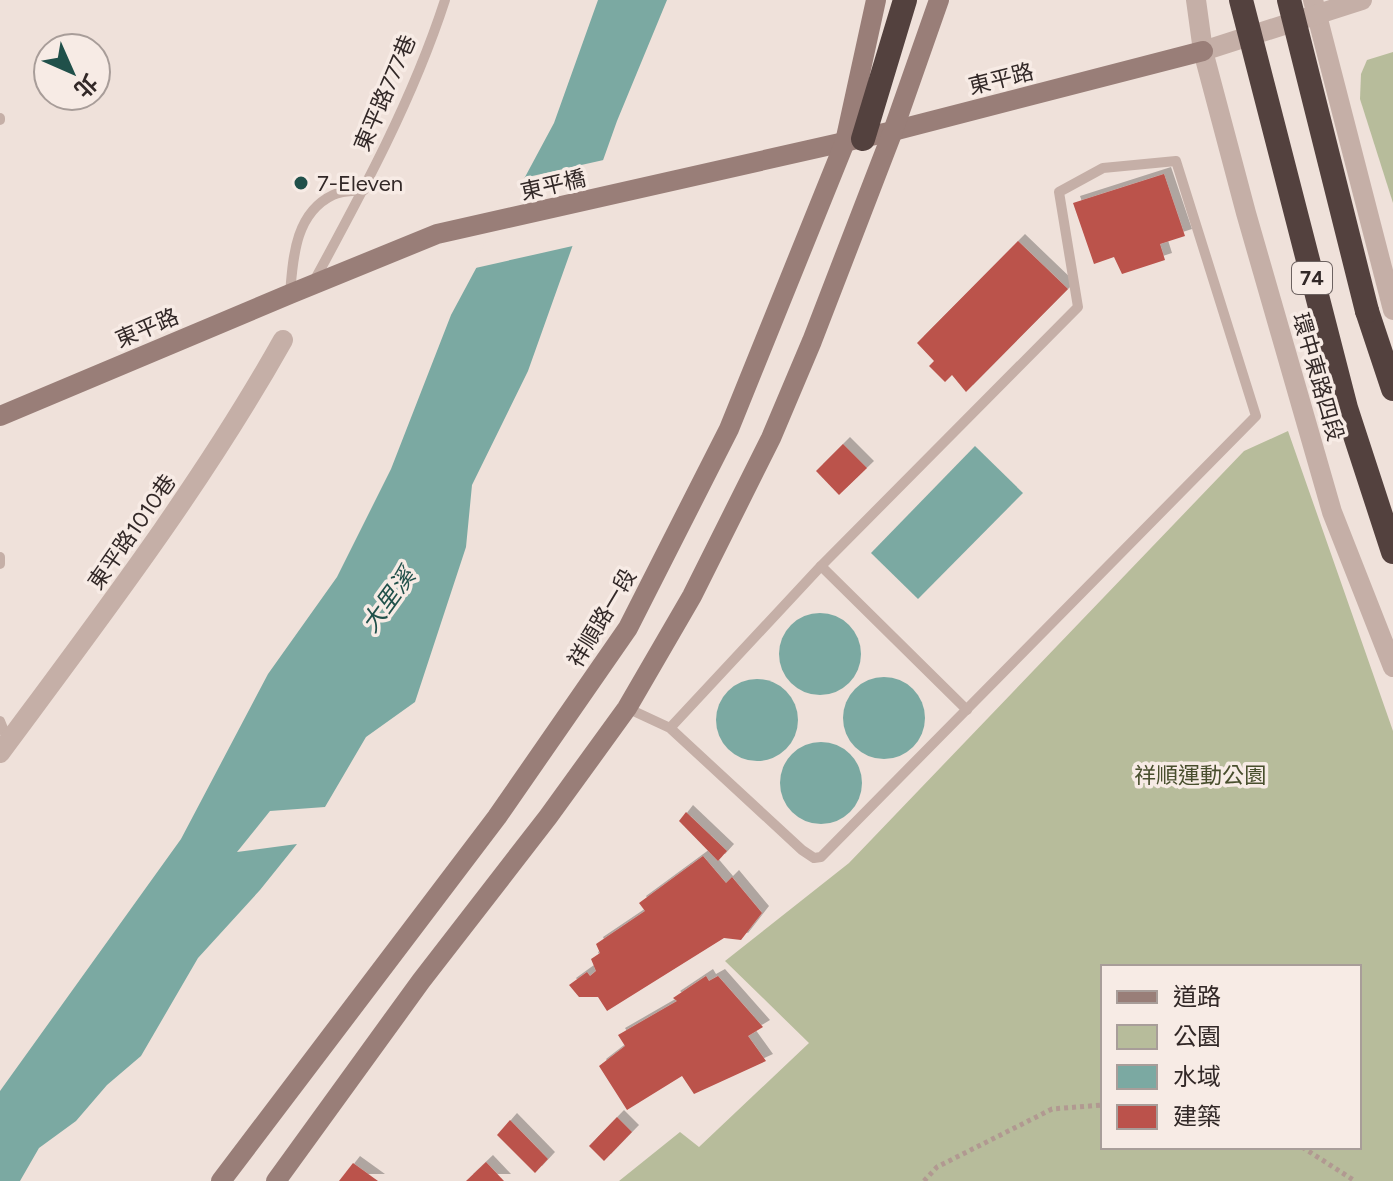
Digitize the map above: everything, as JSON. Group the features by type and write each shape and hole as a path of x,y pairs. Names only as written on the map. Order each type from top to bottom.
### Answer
{"highway":[{"path":"854,140 905,0"},
{"name":"74","path":"1241,0 1346,408 1393,552"},
{"name":"74","path":"1289,0 1367,311 1393,389"}],"street":[{"name":"祥順路一段","path":"221,1181 497,817 628,628 729,429 854,140 876,0"},
{"path":"276,1181 421,981 548,817 627,708 692,596 771,438 812,341 893,131 939,0"},
{"name":"環中東路四段","path":"1196,0 1203,51 1246,213 1332,512 1393,667"},
{"path":"1203,51 1315,7 1362,0"},
{"path":"1315,7 1393,310"},
{"name":"東平路","path":"811,150 1203,51"},
{"name":"東平橋","path":"312,284 437,234 811,150"},
{"path":"1376,238 1393,284"},
{"name":"東平路","path":"0,416 312,284"},
{"name":"東平路1010巷","path":"4,748 167,527 244,409 283,340"}],"lane":[{"name":"東平路777巷","path":"312,284 364,190 417,75 445,0"},
{"path":"627,708 670,728 802,850 814,858 821,857 1256,416 1176,161 1103,168 1059,192 1078,307 821,566 670,728"},
{"path":"290,294 293,247 301,228 316,208 333,195 364,190"},
{"path":"0,557 0,564"},
{"path":"821,566 967,710"},
{"name":"東平路1010巷","path":"0,721 4,748"}],"path":[{"path":"924,1181 937,1167 1052,1109 1101,1105"},
{"path":"1305,1149 1355,1181"}],"green space":[{"path":"1393,52 1393,203 1360,99 1361,74 1367,60"},
{"name":"祥順運動公園","path":"1288,431 1393,731 1393,1181 619,1181 680,1132 699,1147 809,1043 725,961 849,863 1244,451"}],"water":[{"name":"大里溪","path":"598,0 667,0 617,121 528,371 472,485 466,547 415,702 366,737 325,807 270,811 237,852 297,844 198,958 141,1056 107,1085 76,1121 39,1148 20,1181 0,1181 0,1091 181,839 268,674 337,577 391,469 451,315 554,123"},
{"path":"975,446 1023,493 918,599 871,553"},
{"path":"820,613 836,616 849,625 858,638 861,654 858,670 849,683 836,692 820,695 804,692 791,683 782,670 779,654 782,638 791,625 804,616"},
{"path":"884,677 900,680 913,689 922,702 925,718 922,734 913,747 900,756 884,759 868,756 855,747 846,734 843,718 846,702 855,689 868,680"},
{"path":"757,679 773,682 786,691 795,704 798,720 795,736 786,749 773,758 757,761 741,758 728,749 719,736 716,720 719,704 728,691 741,682"},
{"path":"821,742 837,745 850,754 859,767 862,783 859,799 850,812 837,821 821,824 805,821 792,812 783,799 780,783 783,767 792,754 805,745"}],"pier":[{"path":"608,159 577,245 471,269 519,179"}],"building":[{"path":"1164,174 1185,236 1160,244 1165,260 1122,274 1114,257 1094,264 1073,203"},
{"path":"1018,241 1068,289 966,392 952,375 945,382 929,366 934,361 917,343"},
{"path":"843,444 867,468 839,495 816,471"},
{"path":"686,812 727,851 718,861 679,821"},
{"path":"703,856 726,883 732,877 762,913 741,940 724,938 607,1011 598,997 579,997 569,985 587,972 590,976 596,971 591,959 600,953 596,944 645,911 639,903"},
{"path":"706,976 709,981 718,976 763,1027 748,1036 766,1061 694,1094 682,1076 627,1110 599,1066 625,1046 618,1035 677,1001 673,998"},
{"path":"617,1117 632,1132 604,1161 589,1146"},
{"path":"510,1120 548,1159 535,1173 497,1135"},
{"path":"486,1162 504,1181 466,1181"},
{"path":"353,1163 378,1181 339,1181"}],"place":[{"name":"7-Eleven","path":"301,183"}]}
